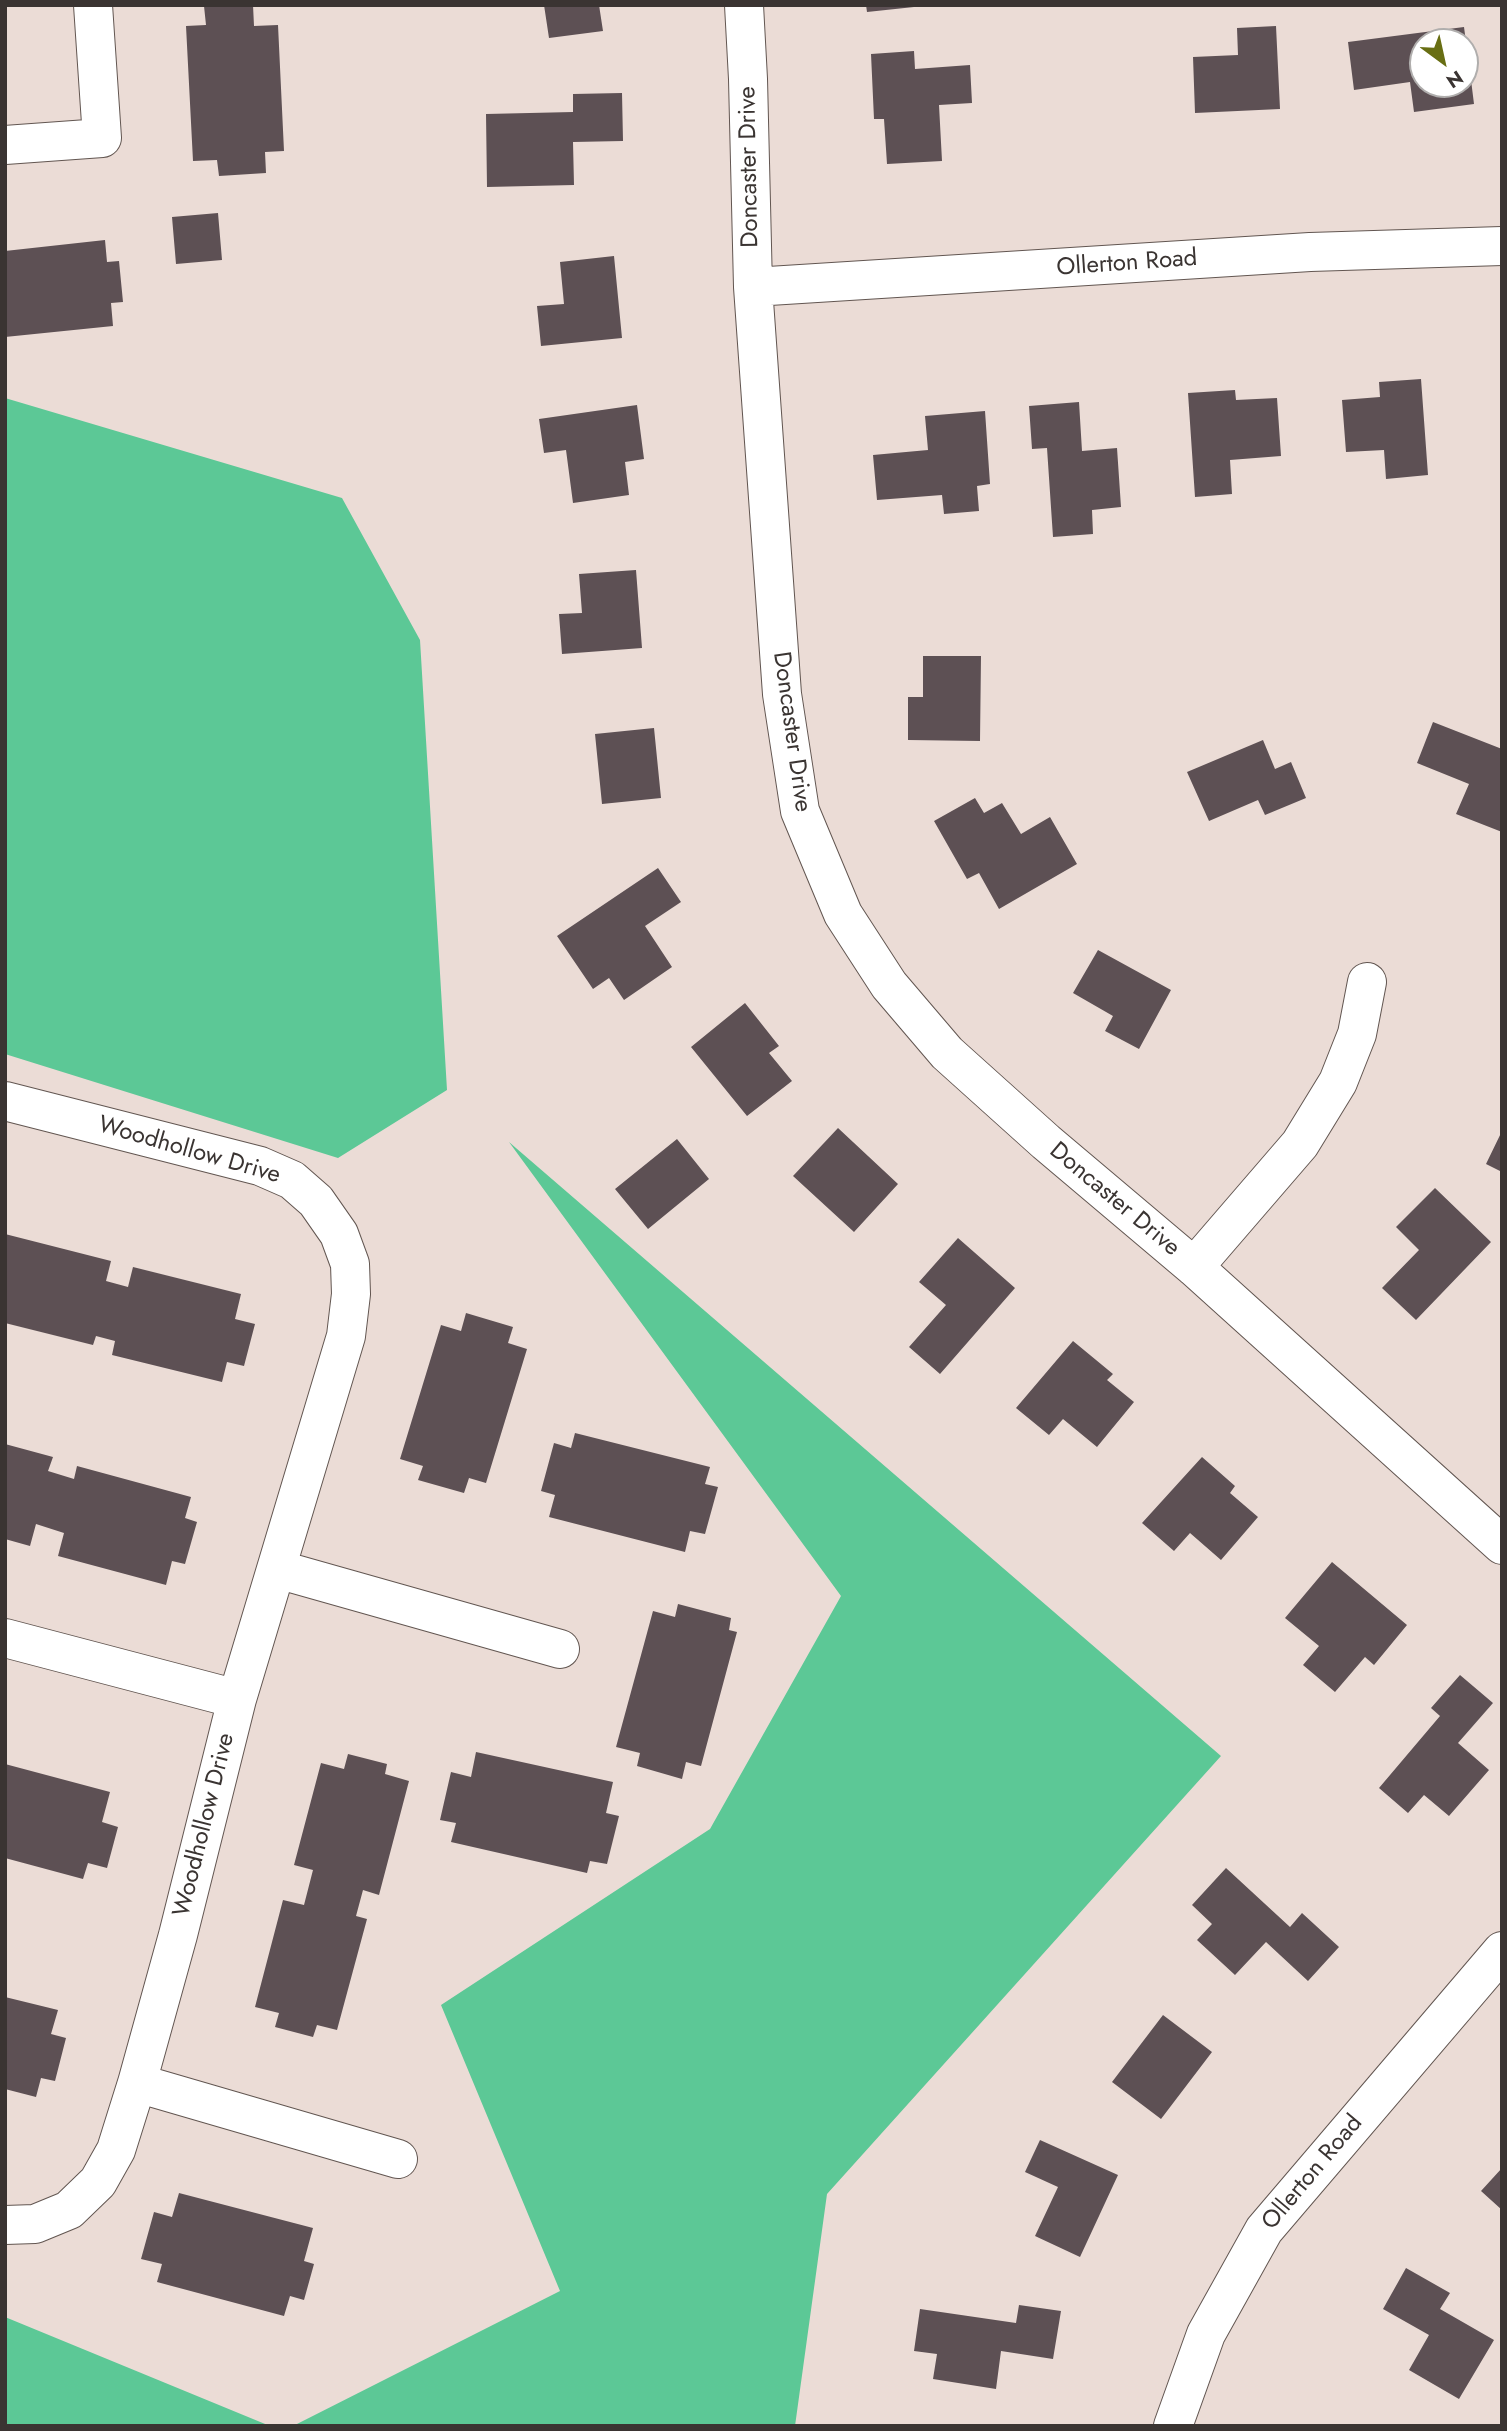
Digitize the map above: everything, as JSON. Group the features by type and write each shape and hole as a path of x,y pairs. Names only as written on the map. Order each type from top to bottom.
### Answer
{"street":[{"path":"5,145 102,138 93,5"},
{"name":"Doncaster Drive","path":"744,5 753,287 782,694 800,811 843,914 889,985 947,1053 1046,1142 1194,1267 1502,1545"},
{"name":"Ollerton Road","path":"753,287 1310,252 1502,246"},
{"path":"1194,1267 1300,1144 1338,1082 1357,1034 1367,982"},
{"name":"Woodhollow Drive","path":"5,1101 260,1166 292,1180 316,1201 340,1234 350,1264 351,1294 346,1336 237,1699 178,1935 117,2150 98,2182 69,2210 35,2224 5,2225"},
{"path":"277,1569 560,1649"},
{"path":"5,1638 237,1699"},
{"name":"Ollerton Road","path":"1173,2426 1206,2334 1264,2230 1502,1951"},
{"path":"136,2083 398,2159"}],"green space":[{"path":"5,398 342,498 420,640 447,1090 338,1158 5,1054"},
{"path":"509,1142 1221,1756 827,2194 795,2426 293,2426 560,2291 441,2005 710,1829 841,1596"},
{"path":"5,2317 270,2426 5,2426"}],"building":[{"path":"253,5 254,26 278,25 284,151 265,152 266,173 219,176 217,160 193,161 186,26 206,25 204,6"},
{"path":"544,5 599,5 603,31 549,38"},
{"path":"866,5 914,5 914,7 867,12"},
{"path":"1276,26 1280,109 1195,113 1193,57 1238,55 1237,28"},
{"path":"1409,34 1409,82 1354,90 1348,42"},
{"path":"914,51 915,69 970,65 972,103 939,105 942,161 887,164 884,119 874,119 871,54"},
{"path":"622,93 623,141 573,142 574,185 487,187 486,114 573,112 573,94"},
{"path":"1412,98 1473,98 1474,104 1414,112"},
{"path":"218,213 222,260 176,264 172,217"},
{"path":"105,240 107,262 119,261 123,302 111,303 113,326 5,337 5,251"},
{"path":"614,256 622,338 541,346 537,306 564,304 560,262"},
{"path":"1421,379 1428,475 1386,479 1384,450 1346,452 1342,400 1380,397 1379,382"},
{"path":"1235,390 1236,400 1277,398 1281,456 1230,460 1232,494 1195,497 1188,393"},
{"path":"1079,402 1082,451 1117,448 1121,507 1092,510 1093,534 1053,537 1047,448 1032,449 1029,406"},
{"path":"637,405 644,459 625,462 629,495 573,503 566,450 544,453 539,419"},
{"path":"985,411 990,484 977,486 979,511 944,514 942,495 877,500 873,455 928,450 925,416"},
{"path":"636,570 642,648 562,654 559,614 582,613 579,574"},
{"path":"923,656 981,656 980,741 908,740 908,697 923,697"},
{"path":"1433,722 1502,749 1502,832 1456,814 1469,784 1417,763"},
{"path":"654,728 661,798 602,804 595,734"},
{"path":"1263,740 1275,769 1291,762 1306,798 1265,815 1258,800 1209,821 1187,772"},
{"path":"975,798 984,813 1002,803 1021,834 1050,817 1077,864 999,909 979,873 967,879 934,821"},
{"path":"658,868 681,902 645,926 672,967 624,1000 609,978 593,989 557,936"},
{"path":"1098,950 1171,990 1139,1049 1105,1031 1113,1016 1073,993"},
{"path":"745,1003 779,1046 769,1053 792,1081 747,1116 691,1047"},
{"path":"838,1128 898,1184 854,1232 793,1176"},
{"path":"1502,1131 1502,1172 1486,1164"},
{"path":"677,1139 709,1179 648,1229 615,1189"},
{"path":"1435,1188 1491,1242 1416,1320 1382,1288 1419,1250 1396,1227"},
{"path":"5,1234 111,1261 106,1281 128,1287 133,1267 241,1294 235,1319 255,1324 244,1366 227,1362 222,1382 112,1355 115,1341 96,1336 93,1345 5,1323"},
{"path":"958,1238 1015,1288 940,1374 909,1347 946,1305 919,1282"},
{"path":"466,1313 513,1327 508,1343 527,1349 486,1483 469,1478 464,1493 418,1480 423,1466 400,1459 441,1325 461,1331"},
{"path":"1073,1341 1113,1374 1107,1380 1134,1402 1097,1447 1063,1419 1049,1435 1016,1408"},
{"path":"575,1433 710,1467 705,1484 718,1487 705,1534 690,1531 685,1552 549,1517 555,1495 541,1491 554,1443 571,1448"},
{"path":"5,1444 53,1457 48,1471 74,1479 77,1466 191,1497 185,1518 197,1522 185,1564 172,1561 166,1585 58,1556 64,1533 36,1524 30,1546 5,1539"},
{"path":"1202,1457 1235,1486 1230,1493 1258,1517 1221,1560 1190,1533 1174,1551 1142,1523"},
{"path":"1332,1562 1407,1625 1374,1665 1365,1657 1335,1692 1303,1665 1319,1646 1285,1618"},
{"path":"678,1604 731,1618 729,1630 737,1632 701,1766 686,1762 682,1779 637,1766 640,1753 616,1747 653,1611 675,1617"},
{"path":"1460,1675 1493,1703 1458,1743 1489,1770 1449,1816 1424,1795 1408,1813 1379,1788 1440,1716 1431,1708"},
{"path":"476,1752 613,1782 606,1813 619,1816 607,1864 590,1861 587,1873 451,1842 456,1823 440,1820 451,1772 471,1777"},
{"path":"348,1754 387,1764 385,1774 409,1781 379,1895 363,1890 356,1916 367,1919 337,2030 317,2025 313,2037 275,2027 279,2013 255,2007 283,1900 304,1905 313,1870 294,1865 321,1763 344,1769"},
{"path":"5,1764 110,1792 102,1822 118,1827 107,1868 88,1863 83,1879 5,1858"},
{"path":"1226,1868 1290,1927 1302,1913 1339,1947 1308,1981 1266,1942 1235,1975 1197,1940 1212,1924 1192,1905"},
{"path":"5,1997 58,2010 51,2034 66,2038 55,2081 41,2078 36,2097 5,2089"},
{"path":"1163,2015 1212,2052 1161,2119 1112,2082"},
{"path":"1040,2140 1118,2175 1080,2257 1035,2236 1058,2187 1025,2172"},
{"path":"1502,2168 1502,2210 1481,2191"},
{"path":"179,2193 313,2228 304,2261 314,2264 304,2300 290,2296 284,2316 157,2282 162,2264 141,2259 154,2212 172,2217"},
{"path":"1406,2268 1450,2293 1440,2309 1494,2340 1459,2399 1409,2370 1429,2335 1383,2309"},
{"path":"1019,2305 1061,2311 1053,2359 1001,2351 996,2389 933,2379 937,2354 914,2351 920,2309 1016,2323"}]}
